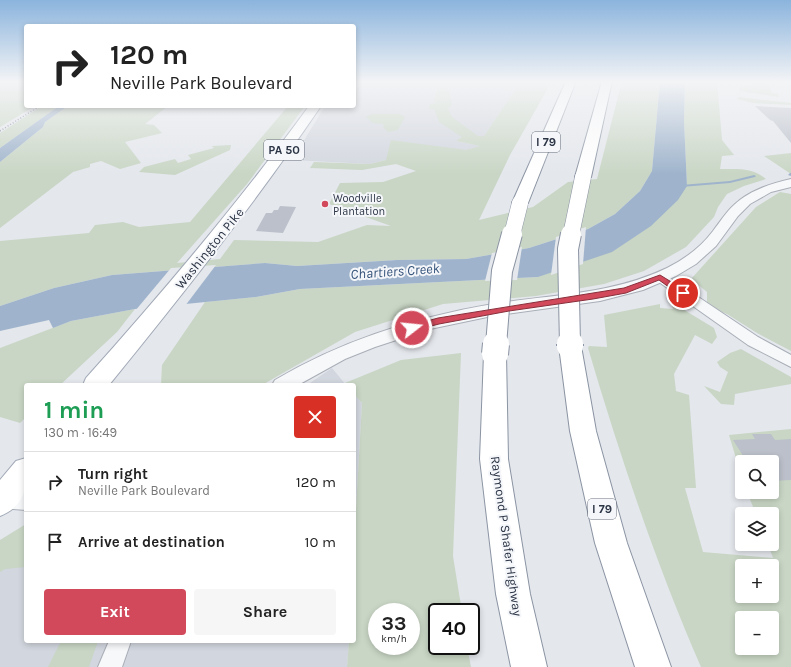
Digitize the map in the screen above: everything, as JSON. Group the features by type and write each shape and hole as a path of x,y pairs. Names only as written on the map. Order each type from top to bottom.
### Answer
{"main road":[{"name":"Washington Pike","path":"97,383 154,316 265,178 311,112"},
{"name":"Raymond P Shafer Highway","path":"529,667 513,594 494,459 495,354 502,271 520,203 558,112"},
{"name":"I 79","path":"599,112 583,177 568,249 570,346 583,431 611,543 653,667"},
{"path":"10,500 24,474"}],"street":[{"path":"285,383 297,375 373,340 438,321 523,306 620,292 660,277 684,265 707,247 735,211 747,200 761,192 791,183"},
{"path":"660,277 753,341 791,362"},
{"path":"110,667 119,643"}],"shaded area":[{"path":"321,112 500,112 484,136 474,136 456,141 481,146 467,150 477,180 386,160 370,164 292,160"},
{"path":"332,368 344,383 310,383"},
{"path":"356,396 362,403 356,509"},
{"path":"24,540 24,643 349,643 347,667 0,667 0,548"}],"green space":[{"path":"0,112 25,112 0,127"},
{"path":"32,112 50,112 0,148 0,133"},
{"path":"59,112 160,112 145,124 154,125 162,133 125,142 141,163 120,169 101,161 90,164 90,167 73,172 0,228 0,162 43,127 45,122"},
{"path":"283,112 300,112 247,184 177,263 220,259 234,240 318,242 367,225 391,226 329,204 340,183 383,182 416,171 396,164 362,170 310,168 314,162 370,164 386,160 391,140 466,150 480,146 456,141 462,137 439,122 435,112 450,112 452,117 478,136 484,136 500,112 534,112 510,155 479,220 533,207 568,182 597,179 614,112 657,112 652,171 640,191 615,214 588,229 529,248 466,259 397,260 297,266 265,263 112,275 54,288 0,306 0,241 89,233 95,225 123,222 139,227 190,222"},
{"path":"684,112 720,112 722,140 734,155 722,156 720,169 739,169 755,172 766,179 744,186 727,194 718,207 714,217 686,247 644,271 604,284 536,296 443,304 355,332 266,383 161,383 162,365 205,302 256,297 300,289 538,277 687,186"},
{"path":"372,114 399,114 405,117 398,130 388,132 383,127 384,124 373,123 366,117"},
{"path":"231,145 230,150 175,175 139,172 144,167 175,159 178,163 191,159 188,155 214,148 212,146"},
{"path":"791,153 791,174 764,156"},
{"path":"780,192 791,194 791,351 757,333 727,314 719,311 707,302 707,292 691,279 756,207"},
{"path":"671,302 714,328 717,337 712,344 695,335 674,374 676,391 689,395 696,488 685,488 703,552 773,558 770,551 779,551 779,507 753,507 750,499 779,499 779,455 735,455 729,435 791,429 791,667 701,667 654,549 626,469 588,348 589,346 607,347 604,315 660,304 660,308 673,309"},
{"path":"135,309 117,332 62,383 24,383 24,419 20,423 0,417 0,348 71,321"},
{"path":"741,349 791,377 791,384 735,394 734,405 721,404 704,386 720,392 728,372 720,367 717,362 730,353"},
{"path":"461,353 453,556 461,603 428,603 428,655 469,655 471,667 347,667 349,643 356,643 356,509 362,403 356,396 356,383 345,383 401,360"},
{"path":"24,525 24,567 5,569 0,572 0,540"},
{"path":"60,643 97,643 89,667 48,667"}],"water":[{"path":"50,112 59,112 45,122 43,127 0,162 0,148"},
{"name":"Chartiers Creek","path":"657,112 684,112 687,186 678,200 651,226 612,252 538,277 300,289 256,297 135,309 71,321 53,328 49,320 0,331 0,306 54,288 112,275 265,263 297,266 397,260 466,259 529,248 588,229 615,214 640,191 652,171"}],"pier":[{"path":"586,227 583,264 551,275 556,237"},
{"path":"522,247 517,280 485,281 492,253"},
{"path":"216,265 185,306 135,311 171,268"}],"building":[{"path":"762,112 791,112 791,143 773,121"},
{"name":"Woodville Plantation","path":"280,206 296,207 283,233 256,231 266,213 272,213 274,210 278,210"},
{"path":"752,434 771,434 775,440 791,439 791,480 779,481 779,455 743,455 733,440 755,439"}],"waterway":[{"path":"681,186 730,182 754,176"}],"railway":[{"path":"0,131 30,112"}],"place":[{"name":"Woodville Plantation","path":"325,204"}],"route":[{"path":"412,328 438,321 509,308 593,297 626,290 660,277 683,293"}]}
